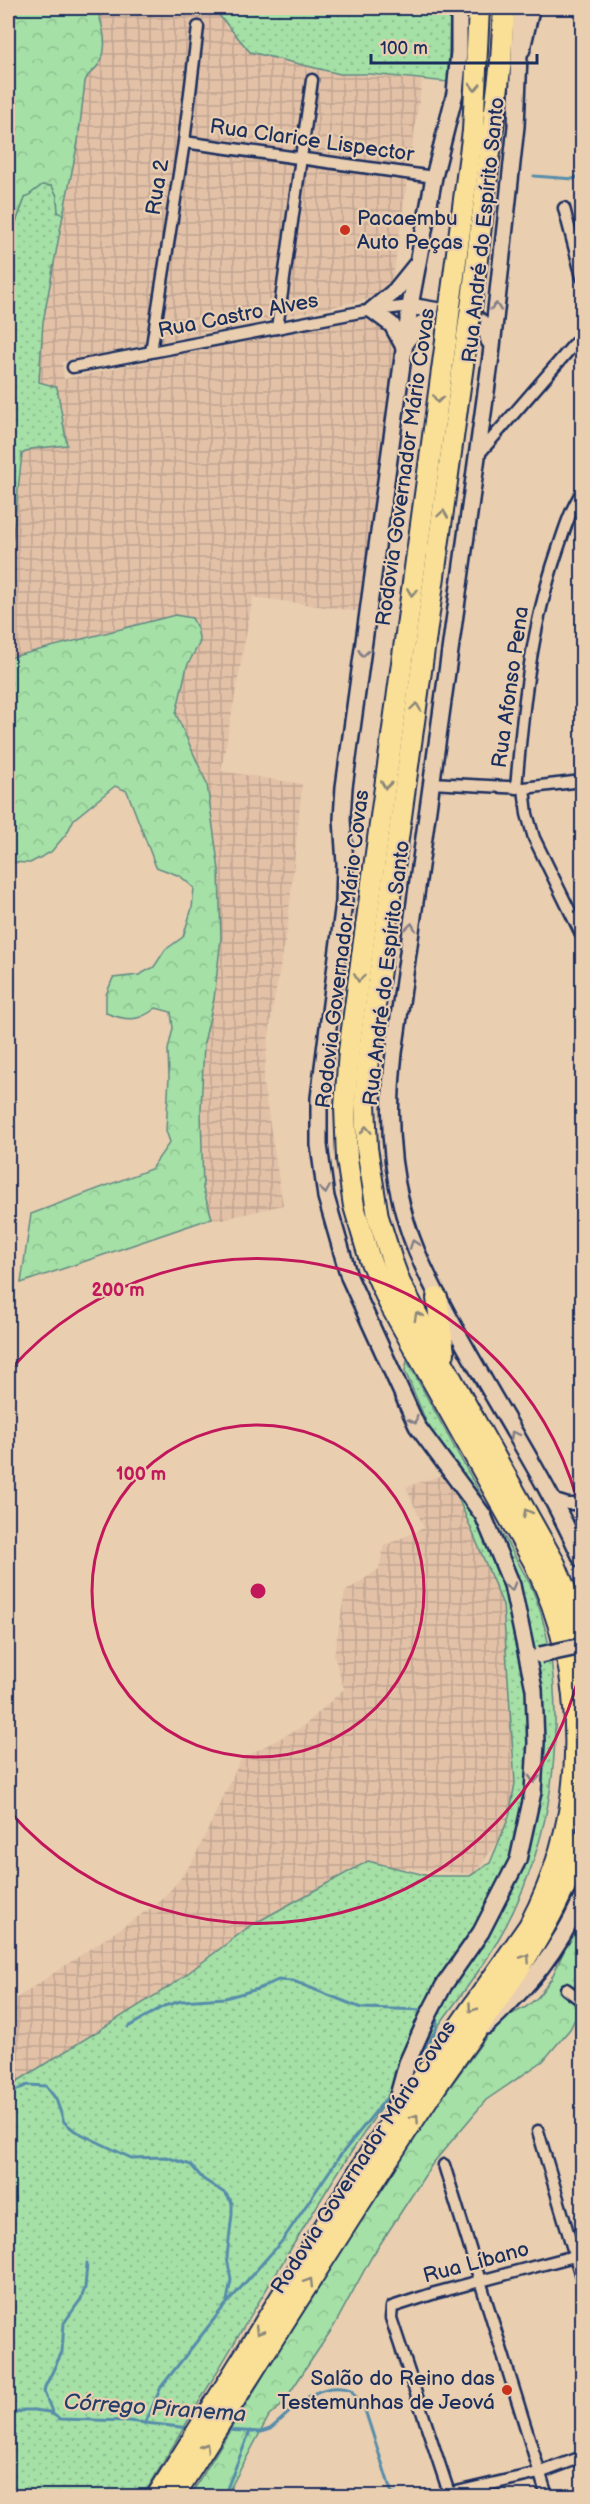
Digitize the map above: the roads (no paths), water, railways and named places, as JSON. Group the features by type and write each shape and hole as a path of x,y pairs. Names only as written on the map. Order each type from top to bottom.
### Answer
{"highway":[{"name":"Rodovia Governador Mário Covas","path":"156,2496 391,2122 511,1953 541,1904 567,1827 576,1784 578,1741 573,1672 554,1605 534,1562 379,1282 356,1215 347,1159 345,1107 349,1051 473,132 479,8"},
{"name":"Rodovia Governador Mário Covas","path":"504,8 501,61 471,308 368,1057 365,1102 370,1172 385,1239 400,1283 555,1564 573,1609 582,1645"},
{"path":"437,1298 446,1367"},
{"name":"Rodovia Governador Mário Covas","path":"174,2496 348,2220 465,2044 533,1947 559,1903 582,1840"}],"street":[{"name":"Rodovia Governador Mário Covas","path":"391,2122 407,2063 428,2016 444,1985 481,1932 518,1860 533,1792 536,1753 534,1657 512,1585 483,1515 447,1463 430,1446 417,1426 349,1277 332,1226 321,1161 319,1098 345,883 342,819 344,787 404,347 434,177 455,93 459,52 459,8"},
{"name":"Rua André do Espírito Santo","path":"521,8 520,68 510,193 491,356 394,1053 390,1106 393,1157 402,1207 417,1254 437,1298 552,1499 575,1541 582,1560"},
{"path":"520,68 534,8"},
{"name":"Rua 2","path":"151,352 184,142 198,27"},
{"path":"276,328 312,80"},
{"name":"Rua Clarice Lispector","path":"184,142 434,177"},
{"path":"564,208 582,277"},
{"path":"404,347 392,325 372,310 395,291 418,262"},
{"path":"411,306 449,310 474,317 482,322 489,334 491,356"},
{"name":"Rua Castro Alves","path":"72,367 372,310 411,306"},
{"path":"404,347 408,336 416,328 449,310"},
{"path":"477,457 582,335"},
{"name":"Rua Afonso Pena","path":"582,492 567,521 543,597 534,637 523,710 520,788 534,838 582,936"},
{"path":"431,783 520,788 582,781"},
{"path":"552,1499 568,1504 582,1504"},
{"path":"575,1541 582,1519"},
{"path":"534,1657 582,1645"},
{"path":"465,2044 521,1994 555,1949 582,1898"},
{"path":"566,1989 582,2001"},
{"path":"538,2131 578,2255 582,2280"},
{"path":"444,2165 547,2496"},
{"name":"Rua Líbano","path":"446,2496 390,2311 396,2304 578,2255"},
{"path":"446,2496 539,2473 582,2457"}],"waterway":[{"path":"534,176 574,179 582,173"},
{"path":"128,2027 164,2006 181,2001 225,1998 258,1989 278,1980 293,1981 361,2008 426,2010"},
{"path":"417,2058 435,2032 437,2026 435,2014"},
{"path":"8,2095 27,2085 46,2086 56,2099 64,2122 75,2131 131,2158 166,2157 191,2165 203,2179 226,2194 232,2203 227,2257 231,2280 227,2301"},
{"path":"145,2424 161,2387 222,2309 282,2241 339,2157 393,2090"},
{"path":"53,2414 44,2392 45,2387 62,2352 64,2323 81,2299 85,2288 87,2263"},
{"name":"Córrego Piranema","path":"226,2430 261,2432 270,2429 316,2392 338,2388 351,2390 365,2410 391,2491 395,2496"},
{"name":"Córrego Piranema","path":"8,2416 24,2410 34,2410 49,2412 60,2419 128,2421 189,2428"},
{"path":"224,2496 250,2431"}],"place":[{"name":"Pacaembu Auto Peças","path":"345,230"},
{"name":"Salão do Reino das Testemunhas de Jeová","path":"507,2390"}]}
